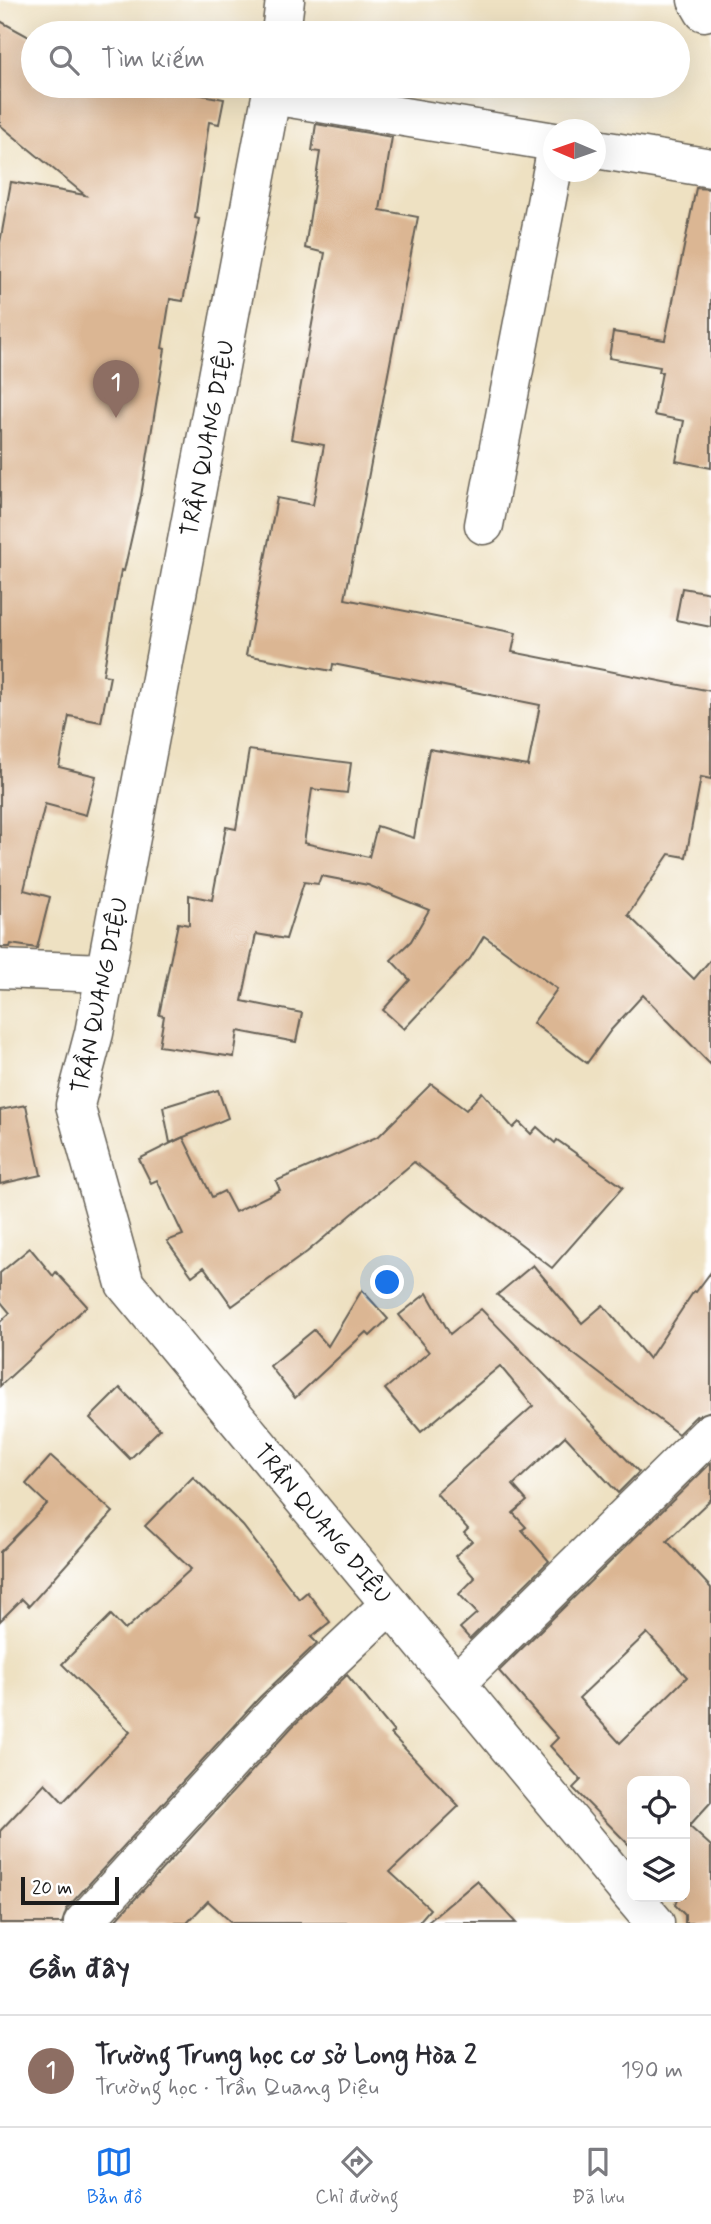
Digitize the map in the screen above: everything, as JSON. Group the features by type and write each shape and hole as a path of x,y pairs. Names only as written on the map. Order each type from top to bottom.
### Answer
{"street":[{"path":"282,21 285,0"},
{"name":"TRẦN QUANG DIỆU","path":"271,98 105,973 75,1105 125,1284 627,1889"},
{"path":"316,98 543,140"},
{"path":"606,151 711,168"},
{"path":"484,526 550,182"},
{"path":"0,969 105,973"},
{"path":"456,1683 711,1432"},
{"path":"83,1923 276,1712 390,1604"},
{"name":"TRẦN QUANG DIỆU","path":"638,1902 655,1923"}],"building":[{"path":"0,21 21,32 21,98 224,99 219,124 209,122 195,218 199,219 183,301 170,299 162,348 165,349 141,496 124,571 121,570 103,675 110,676 101,722 69,716 59,767 96,776 86,815 45,804 24,890 50,897 37,948 11,944 10,947 0,947 0,243 11,182 85,195 0,125"},
{"path":"316,124 392,137 380,210 418,217 345,599 516,633 512,652 711,691 711,779 701,777 686,857 669,854 628,915 694,979 711,959 711,1065 643,995 611,1030 587,1063 533,1023 557,989 484,936 470,959 404,1029 383,1010 410,980 391,960 411,941 429,910 368,885 321,876 318,884 304,882 286,939 256,934 242,1001 302,1013 296,1042 238,1031 234,1057 159,1046 164,1016 159,1015 178,923 189,925 189,895 212,900 226,827 236,829 249,750 351,763 347,793 312,789 304,843 369,857 377,826 414,838 429,749 528,766 540,705 333,664 332,671 246,655 277,498 313,505 324,445 291,439 325,253 305,248 320,152 312,151"},
{"path":"696,188 711,189 711,468 676,461 684,421 654,415 662,372 659,372 660,367 609,358 613,332 665,340"},
{"path":"682,588 711,593 711,627 676,620"},
{"path":"431,1084 466,1110 482,1092 513,1128 519,1122 531,1134 537,1127 555,1143 557,1140 623,1187 552,1268 414,1162 307,1252 232,1306 204,1267 192,1276 167,1241 183,1235 157,1180 151,1183 139,1159 183,1137 212,1197 224,1191 235,1212 280,1190 276,1181 379,1136"},
{"path":"218,1090 228,1118 170,1143 163,1107"},
{"path":"26,1105 41,1175 0,1184 0,1110"},
{"path":"30,1248 53,1276 56,1272 87,1306 0,1386 0,1322 10,1313 0,1301 0,1273"},
{"path":"533,1265 582,1323 603,1305 649,1359 694,1291 696,1292 711,1272 711,1411 696,1416 678,1434 497,1295"},
{"path":"362,1290 388,1319 370,1336 366,1332 295,1398 270,1366 314,1330 328,1346"},
{"path":"427,1293 450,1334 481,1309 639,1472 618,1493 565,1436 513,1485 527,1501 513,1513 526,1527 522,1530 549,1561 470,1639 460,1628 477,1613 459,1594 475,1578 455,1556 472,1541 464,1533 468,1529 436,1493 533,1406 500,1366 421,1432 385,1389 429,1352 399,1315"},
{"path":"120,1388 160,1429 130,1459 90,1418"},
{"path":"51,1456 113,1512 29,1606 22,1599 0,1621 0,1552 47,1504 26,1484"},
{"path":"711,1463 711,1499 667,1541 711,1588 711,1802 690,1825 690,1776 627,1776 627,1843 573,1788 581,1780 550,1746 558,1738 499,1671","holes":["647,1633 687,1677 620,1743 579,1698"]},
{"path":"193,1477 243,1526 299,1599 307,1592 330,1622 311,1637 317,1643 260,1697 67,1908 62,1923 0,1923 0,1831 45,1783 63,1802 130,1732 62,1664 111,1615 125,1630 191,1569 145,1526"},
{"path":"347,1675 394,1732 391,1734 459,1806 390,1872 430,1909 418,1923 232,1923 208,1901 187,1923 113,1923 292,1727"},
{"path":"690,1827 711,1846 711,1923 685,1923 685,1915 675,1905 676,1902 690,1902"},
{"path":"477,1881 516,1923 427,1923"}],"place":[{"name":"Trường Trung học cơ sở Long Hòa 2","path":"116,418"}]}
